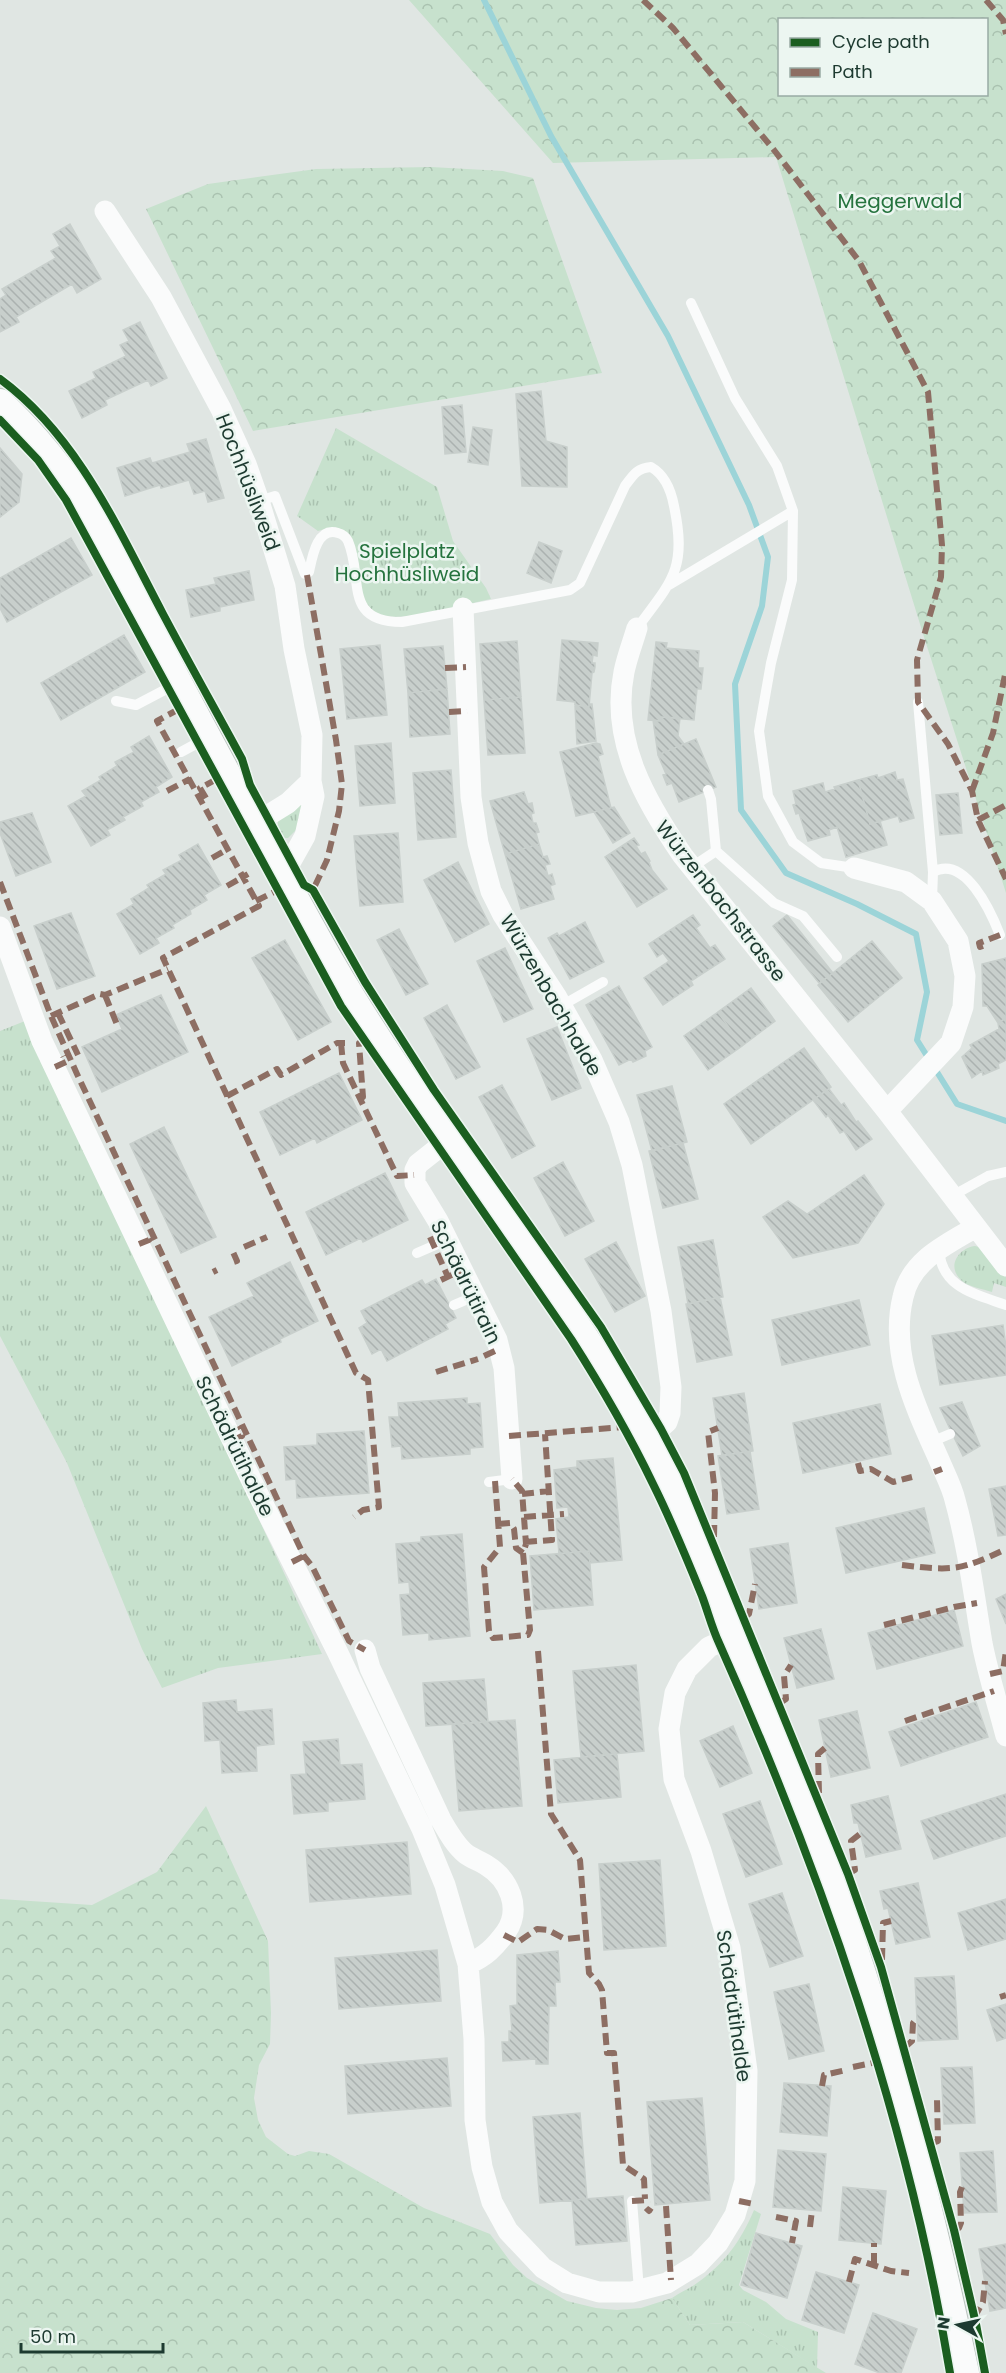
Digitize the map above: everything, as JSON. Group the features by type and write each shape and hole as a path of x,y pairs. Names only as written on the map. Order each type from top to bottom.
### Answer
{"main road":[{"path":"0,404 34,437 86,505 128,580 151,632 254,824 366,1023 588,1343 647,1440 684,1515 731,1637 805,1815 860,1966 919,2171 965,2373"}],"street":[{"name":"Hochhüsliweid","path":"105,211 160,297 207,381 246,464 285,586 294,648 312,735 311,782 315,796 305,836 291,861 279,868"},
{"name":"Würzenbachhalde","path":"463,608 471,797 477,843 491,891 503,915 561,1006 592,1060 619,1122 632,1165 655,1276 672,1400 667,1422 647,1440"},
{"name":"Würzenbachstrasse","path":"637,628 623,673 622,710 627,746 637,778 655,815 692,867 887,1111 1006,1266"},
{"path":"254,824 288,803 311,782"},
{"path":"854,868 906,882 932,901 958,941 965,976 963,1007 951,1043 887,1111"},
{"name":"Schädrütihalde","path":"0,927 42,1041 257,1492 337,1651 422,1829 445,1885 468,1964 474,2038 475,2120 482,2167 492,2202 508,2231 543,2268 567,2283 599,2292 639,2290 667,2283 698,2264 718,2243 735,2215 744,2181 747,2071 730,1948 701,1851 675,1779 669,1729 675,1693 687,1670 709,1647 731,1637"},
{"name":"Schädrütirain","path":"447,1141 422,1159 414,1175 418,1190 438,1221 496,1340 504,1368 512,1479"},
{"path":"976,1227 925,1259 908,1280 902,1297 899,1325 900,1351 905,1378 940,1438 971,1565 983,1645 1006,1736"},
{"path":"365,1650 370,1668 441,1820 466,1854 488,1866 509,1890 513,1901 512,1923 504,1935 490,1952 468,1964"}],"lane":[{"path":"692,303 735,398 777,466 793,511 792,580 771,663 759,730 768,796 793,842 821,863 854,868"},
{"path":"259,501 275,496 305,574 309,572 312,556 324,535 332,532 340,533 347,538 362,607 373,617 388,622 402,621 564,591 580,583 625,486 641,468 651,467 664,478 673,500 680,549 669,585 637,628"},
{"path":"669,585 793,511"},
{"path":"116,700 136,705 178,682"},
{"path":"918,702 933,872 932,901"},
{"path":"181,752 208,738"},
{"path":"708,790 711,799 716,851 774,903 802,916 837,957"},
{"path":"692,867 716,851"},
{"path":"933,872 944,867 963,874 982,899 1000,935"},
{"path":"561,1006 603,982"},
{"path":"952,1196 987,1176 1006,1172"},
{"path":"417,1252 447,1240"},
{"path":"939,1249 941,1265 949,1279 962,1289 1006,1305"},
{"path":"454,1305 475,1296"},
{"path":"489,1482 512,1479"},
{"path":"632,2201 639,2290"}],"green space":[{"name":"Meggerwald","path":"409,0 1006,0 1006,893 924,637 776,157 553,163"},
{"path":"431,167 503,171 533,178 602,373 253,431 146,209 208,184 316,169"},
{"name":"Spielplatz Hochhüsliweid","path":"336,428 437,487 453,541 486,588 491,599 423,614 396,617 381,615 367,605 357,581 350,535 335,528 318,531 297,516"},
{"path":"305,799 296,830 288,838 284,838 278,821"},
{"path":"25,1021 322,1654 218,1668 162,1688 142,1649 67,1463 0,1336 0,1031"},
{"path":"975,1246 983,1248 1006,1275 1006,1287 994,1283 992,1292 976,1288 961,1280 957,1275 956,1259 964,1250"},
{"path":"206,1806 268,1941 270,2044 259,2065 254,2098 258,2120 266,2137 288,2154 295,2156 309,2151 329,2154 424,2208 490,2234 513,2265 527,2278 567,2301 617,2310 641,2308 672,2298 690,2325 743,2322 826,2373 0,2373 0,1899 92,1905 157,1872"},
{"path":"754,2210 761,2214 739,2285 743,2290 766,2302 786,2319 818,2332 817,2368 743,2322 690,2325 672,2298 707,2276 723,2260 737,2242"}],"building":[{"path":"70,224 101,279 77,293 72,284 16,317 19,322 0,332 0,299 6,295 2,289 56,258 51,251 60,246 53,234"},
{"path":"140,322 167,378 151,386 148,380 105,400 107,405 82,418 69,391 96,378 93,372 126,356 120,345 129,341 123,330"},
{"path":"541,391 546,441 567,447 567,487 522,486 516,394"},
{"path":"462,405 466,452 445,454 442,407"},
{"path":"473,427 492,430 488,465 468,462"},
{"path":"206,439 224,498 208,502 205,491 194,494 189,480 161,488 160,485 125,496 117,468 150,458 152,463 190,452 187,444"},
{"path":"0,448 22,474 19,502 0,517"},
{"path":"71,538 92,575 7,622 0,608 0,578"},
{"path":"539,542 562,551 551,583 527,573"},
{"path":"249,571 254,600 220,607 220,611 191,617 186,590 216,584 214,578"},
{"path":"124,635 145,672 61,720 41,683"},
{"path":"562,640 598,643 597,656 593,655 592,663 595,663 595,667 592,673 589,707 575,705 575,702 557,700"},
{"path":"517,641 521,697 484,700 480,644"},
{"path":"656,642 667,643 666,648 699,651 698,668 703,668 701,689 697,689 694,720 661,717 660,721 648,720"},
{"path":"380,645 387,715 347,719 340,649"},
{"path":"443,646 447,689 408,693 404,649"},
{"path":"447,689 450,734 410,737 408,693"},
{"path":"521,697 525,753 488,755 484,700"},
{"path":"589,704 592,704 596,741 577,744 575,705 589,707"},
{"path":"661,717 680,718 678,736 684,744 658,755 653,720 660,721"},
{"path":"149,736 172,777 156,787 159,792 141,802 143,806 123,817 125,820 107,830 110,835 91,846 68,806 86,796 82,791 101,780 99,777 117,766 115,762 134,752 131,747"},
{"path":"696,739 716,787 679,802 672,783 667,785 663,775 666,774 658,755"},
{"path":"391,743 395,803 360,806 355,746"},
{"path":"600,744 603,754 598,756 611,808 576,816 560,752"},
{"path":"451,770 456,837 418,840 413,773"},
{"path":"895,772 897,780 903,779 914,818 900,822 898,816 870,824 858,780 877,775 878,778"},
{"path":"858,780 870,824 880,821 887,845 846,857 837,827 829,830 830,835 808,841 799,813 796,814 793,805 796,804 793,791 823,783 825,792"},
{"path":"524,792 528,804 532,803 534,813 531,814 533,823 536,823 539,832 536,833 539,844 505,854 490,801"},
{"path":"958,793 962,833 940,835 936,795"},
{"path":"614,807 630,833 613,843 594,812"},
{"path":"32,813 51,862 16,876 0,833 0,822"},
{"path":"398,833 403,902 360,906 354,836"},
{"path":"634,838 641,854 645,852 652,870 667,889 637,907 605,857"},
{"path":"198,844 221,885 204,895 207,900 190,910 191,914 172,925 174,928 156,938 159,943 140,954 117,914 134,904 131,899 149,888 147,885 166,874 163,870 182,860 179,855"},
{"path":"539,844 543,857 547,856 550,864 545,865 548,876 552,874 555,884 550,886 554,899 521,909 505,854"},
{"path":"458,862 489,924 455,942 424,880"},
{"path":"71,913 95,976 57,989 34,926"},
{"path":"693,915 700,925 696,928 710,948 715,945 725,959 691,981 693,985 663,1005 644,978 669,961 663,953 657,957 649,944"},
{"path":"787,915 833,973 819,983 773,926"},
{"path":"585,922 604,962 570,979 548,938 557,933 559,936"},
{"path":"399,929 428,984 406,995 377,940"},
{"path":"285,940 331,1022 298,1040 252,958"},
{"path":"872,941 902,978 848,1022 818,985"},
{"path":"505,948 533,1009 504,1022 477,961"},
{"path":"1006,958 1006,1018 998,1023 987,1006 983,1006 982,964"},
{"path":"619,986 652,1047 645,1051 646,1056 633,1062 631,1059 619,1065 586,1005"},
{"path":"751,988 775,1021 742,1046 718,1012"},
{"path":"161,995 188,1052 102,1092 82,1047 122,1029 116,1015"},
{"path":"447,1005 480,1067 456,1079 424,1018"},
{"path":"718,1012 742,1046 708,1070 684,1036"},
{"path":"1006,1018 1006,1060 998,1064 999,1068 983,1075 982,1071 972,1078 962,1057 972,1048 970,1045 999,1029 998,1023"},
{"path":"557,1027 581,1088 552,1100 527,1039"},
{"path":"804,1048 831,1087 751,1144 724,1104"},
{"path":"339,1073 362,1120 317,1143 315,1138 280,1155 260,1112"},
{"path":"502,1085 535,1146 512,1158 479,1097"},
{"path":"672,1086 687,1142 652,1151 637,1095"},
{"path":"829,1089 841,1105 844,1103 856,1122 858,1121 872,1139 856,1150 844,1131 840,1133 828,1115 826,1117 813,1100"},
{"path":"164,1127 216,1237 181,1253 130,1144"},
{"path":"683,1143 698,1199 663,1208 649,1151"},
{"path":"563,1162 594,1221 565,1236 534,1178"},
{"path":"385,1173 408,1220 363,1242 361,1238 326,1255 306,1212"},
{"path":"864,1175 884,1204 858,1243 793,1258 763,1217 788,1201 807,1214"},
{"path":"713,1240 723,1297 688,1304 678,1247"},
{"path":"616,1242 645,1296 615,1312 585,1259"},
{"path":"290,1262 318,1321 232,1366 209,1317 254,1296 247,1283"},
{"path":"436,1279 456,1318 445,1324 448,1329 387,1361 381,1349 372,1354 359,1328 367,1323 361,1311 422,1280 425,1285"},
{"path":"720,1297 732,1355 697,1362 686,1304"},
{"path":"859,1300 870,1345 782,1365 772,1320"},
{"path":"1003,1325 1006,1375 940,1385 932,1336"},
{"path":"744,1393 753,1451 722,1456 713,1398"},
{"path":"467,1398 467,1404 480,1403 483,1447 470,1448 470,1454 402,1459 401,1446 392,1447 389,1417 399,1417 398,1403"},
{"path":"962,1402 980,1446 963,1456 940,1408"},
{"path":"880,1404 891,1454 803,1473 793,1423"},
{"path":"364,1431 369,1493 297,1498 296,1479 286,1480 284,1447 317,1445 317,1434"},
{"path":"750,1451 759,1509 727,1514 718,1456"},
{"path":"613,1458 622,1560 590,1563 589,1551 559,1554 556,1519 569,1517 568,1507 557,1508 554,1470 577,1467 577,1461"},
{"path":"1006,1486 1006,1535 998,1536 989,1489"},
{"path":"924,1508 935,1553 846,1573 836,1528"},
{"path":"462,1534 470,1636 429,1640 429,1633 403,1635 400,1595 410,1594 409,1582 399,1583 396,1544 421,1542 421,1537"},
{"path":"788,1543 797,1603 759,1609 750,1549"},
{"path":"589,1551 593,1605 534,1610 530,1556"},
{"path":"1006,1594 1006,1624 996,1599"},
{"path":"954,1610 963,1646 877,1669 868,1633"},
{"path":"821,1629 834,1679 797,1688 784,1638"},
{"path":"636,1665 644,1751 581,1757 573,1671"},
{"path":"484,1679 488,1722 426,1726 423,1683"},
{"path":"236,1700 237,1712 272,1709 274,1744 256,1746 257,1771 222,1773 220,1740 205,1741 203,1703"},
{"path":"976,1702 988,1737 901,1766 889,1732"},
{"path":"857,1711 870,1768 831,1777 819,1720"},
{"path":"515,1720 522,1806 459,1811 452,1724"},
{"path":"733,1726 752,1773 720,1787 700,1741"},
{"path":"338,1739 340,1765 362,1764 365,1799 328,1802 328,1811 294,1814 291,1775 306,1774 303,1742"},
{"path":"617,1754 621,1797 558,1803 554,1760"},
{"path":"1006,1794 1006,1836 934,1859 921,1821"},
{"path":"888,1796 901,1849 866,1857 858,1823 854,1823 851,1805"},
{"path":"760,1801 782,1864 746,1877 723,1814"},
{"path":"407,1842 411,1894 310,1902 306,1850"},
{"path":"660,1860 666,1946 604,1950 599,1864"},
{"path":"918,1883 930,1937 896,1944 888,1908 884,1909 880,1891"},
{"path":"782,1893 803,1956 770,1967 749,1904"},
{"path":"1006,1899 1006,1939 968,1950 958,1913"},
{"path":"437,1950 441,2001 339,2009 335,1958"},
{"path":"558,1951 560,1982 555,1982 556,2006 549,2006 548,2064 536,2064 536,2059 503,2061 502,2042 509,2042 509,2031 512,2031 510,2006 517,2005 517,1955"},
{"path":"954,1976 958,2039 918,2041 915,1978"},
{"path":"809,1984 824,2051 789,2059 774,1992"},
{"path":"1006,2004 1006,2038 997,2041 987,2010"},
{"path":"447,2058 451,2106 348,2114 345,2066"},
{"path":"972,2067 975,2123 944,2124 941,2068"},
{"path":"784,2083 831,2086 827,2136 780,2132"},
{"path":"702,2098 710,2200 655,2205 647,2102"},
{"path":"580,2113 587,2199 540,2203 533,2117"},
{"path":"778,2150 826,2154 821,2211 773,2207"},
{"path":"993,2151 997,2212 964,2213 960,2153"},
{"path":"843,2187 886,2191 881,2244 839,2240"},
{"path":"623,2196 627,2241 576,2245 572,2200"},
{"path":"756,2233 802,2246 787,2298 741,2285"},
{"path":"1006,2244 1006,2308 990,2311 979,2249"},
{"path":"816,2272 859,2285 844,2333 802,2320"},
{"path":"873,2313 917,2329 901,2373 880,2373 855,2364"}],"waterway":[{"path":"484,0 551,136 668,336 749,505 768,557 762,606 735,684 741,810 786,873 857,904 916,934 927,992 917,1040 957,1104 1006,1121"}],"marked path":[{"path":"643,0 673,28 774,150 859,261 928,392 942,545 941,577 917,660 918,702 948,744 972,791 978,820 1006,879"},
{"path":"986,0 1003,20 1006,34"},
{"path":"307,575 342,784 339,811 327,860 313,890"},
{"path":"445,668 466,667"},
{"path":"972,791 993,733 1006,670"},
{"path":"179,709 157,721 259,906 163,958 356,1373 368,1380 379,1507 363,1510 354,1517"},
{"path":"449,712 467,711"},
{"path":"167,791 190,779"},
{"path":"206,798 200,788 217,779"},
{"path":"978,820 1006,805"},
{"path":"212,858 228,849"},
{"path":"227,886 248,874"},
{"path":"0,882 51,1016 77,1074 304,1556 312,1566 349,1641 365,1650"},
{"path":"256,901 278,890"},
{"path":"983,946 980,947 979,943 1000,935"},
{"path":"51,1016 100,994 105,995 168,969"},
{"path":"105,995 118,1027"},
{"path":"58,1013 78,1055"},
{"path":"360,1099 363,1097 359,1043 364,1040"},
{"path":"227,1096 277,1069 281,1075 337,1043 345,1043"},
{"path":"341,1043 343,1063 397,1176 414,1175"},
{"path":"55,1067 66,1062 63,1056"},
{"path":"139,1244 149,1240 146,1234"},
{"path":"244,1247 267,1237"},
{"path":"430,1237 448,1277"},
{"path":"234,1262 237,1261 233,1252 237,1251"},
{"path":"213,1272 217,1270"},
{"path":"441,1280 462,1270"},
{"path":"484,1356 499,1349"},
{"path":"436,1372 478,1359"},
{"path":"232,1441 242,1436 237,1427"},
{"path":"509,1436 624,1427"},
{"path":"714,1537 715,1493 708,1432 718,1428"},
{"path":"525,1542 552,1540 545,1434"},
{"path":"858,1463 860,1471 871,1469 893,1482 912,1477"},
{"path":"934,1472 942,1469"},
{"path":"495,1481 500,1547 484,1567 489,1631 493,1638 528,1635 530,1630 523,1553 526,1544 522,1491 512,1479"},
{"path":"522,1494 549,1491"},
{"path":"524,1517 564,1514"},
{"path":"498,1524 510,1523 514,1529 516,1548 523,1553"},
{"path":"902,1565 956,1568 977,1562 1006,1549"},
{"path":"292,1562 304,1556"},
{"path":"744,1618 749,1614 755,1584"},
{"path":"884,1625 977,1603"},
{"path":"538,1651 551,1814 580,1860 589,1973 602,1990 607,2053 614,2053 623,2165 644,2179 645,2199"},
{"path":"990,1674 1003,1671 1006,1651"},
{"path":"780,1703 786,1699 784,1676 791,1665"},
{"path":"905,1721 994,1691"},
{"path":"819,1793 818,1754 825,1748"},
{"path":"848,1874 855,1870 851,1841 860,1834"},
{"path":"882,1960 883,1923 891,1921"},
{"path":"504,1935 518,1942 537,1929 548,1930 565,1939 586,1937"},
{"path":"1000,1997 1006,1995"},
{"path":"904,2048 912,2041 913,2023 917,2018"},
{"path":"853,2067 877,2062"},
{"path":"822,2086 824,2075 846,2070"},
{"path":"931,2143 938,2141 937,2100 942,2100"},
{"path":"954,2230 959,2228 961,2223 960,2192 962,2187"},
{"path":"632,2201 650,2200"},
{"path":"739,2201 754,2204"},
{"path":"666,2206 671,2280"},
{"path":"646,2208 649,2211 651,2208"},
{"path":"810,2227 812,2210"},
{"path":"776,2217 796,2221 792,2243"},
{"path":"874,2243 874,2265"},
{"path":"849,2282 855,2259 891,2271 909,2273"},
{"path":"974,2318 983,2302 985,2281"}],"cycle path":[{"path":"0,379 28,402 52,428 94,487 113,518 242,759 250,785 304,885 313,890 365,982 434,1090 601,1327 684,1473 848,1874 881,1967 954,2230 985,2373"},
{"path":"0,420 38,460 66,500 341,1006 571,1339 604,1392 644,1465 691,1568 793,1820 858,2000 911,2185 950,2373"}]}
